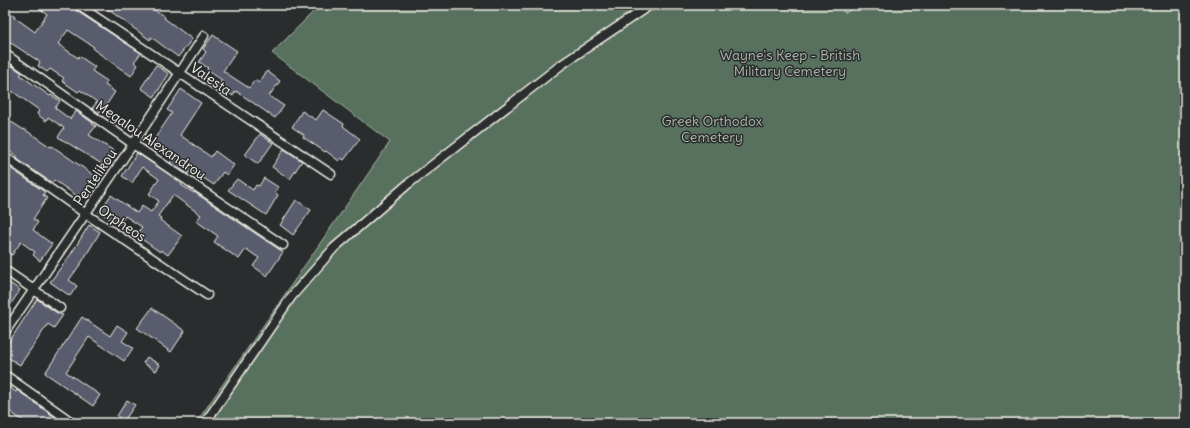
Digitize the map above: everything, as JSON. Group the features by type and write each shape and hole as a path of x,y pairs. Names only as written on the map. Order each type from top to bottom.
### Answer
{"street":[{"name":"Valesta","path":"78,5 331,174"},
{"path":"205,423 292,296 334,248 408,184 561,64 650,5"},
{"name":"Pentelikou","path":"5,332 86,214 204,36"},
{"name":"Megalou Alexandrou","path":"5,54 133,144 283,245"},
{"name":"Orpheos","path":"5,157 86,214 207,295"},
{"path":"5,270 60,308"},
{"path":"5,375 73,423"}],"green space":[{"path":"323,5 1185,5 1185,423 196,423 390,142 272,53 313,12"}],"building":[{"path":"35,5 72,5 75,10 141,53 134,62 138,65 131,76 93,49 94,47 68,30 58,44 78,58 79,56 95,67 92,71 107,81 105,85 115,92 103,110 102,109 99,113 92,108 97,102 80,90 78,92 62,81 64,78 50,69 47,72 38,66 40,62 11,43 10,44 5,41 5,9 35,32 47,14"},
{"path":"102,5 147,5 165,17 164,18 192,39 178,57 151,37 150,40"},
{"path":"839,5 857,5 845,13"},
{"path":"213,35 237,51 223,71 249,88 255,80 259,83 267,71 280,81 269,96 284,106 275,118 236,91 233,96 218,86 222,80 207,70 208,68 199,62 206,52 203,49"},
{"path":"5,61 22,73 20,75 50,96 51,95 60,101 55,108 70,119 76,111 96,126 89,135 114,151 105,166 58,137 64,128 48,117 46,121 37,114 39,110 9,89 5,95"},
{"path":"156,65 169,74 154,97 141,88"},
{"path":"181,89 201,103 180,135 211,157 215,151 234,165 227,175 223,172 214,185 191,170 188,174 170,163 173,159 151,144 172,113 167,110"},
{"path":"323,110 344,124 343,126 360,139 344,160 341,158 339,161 303,137 304,135 292,127 302,111 316,120"},
{"path":"5,118 49,146 52,146 95,176 80,198 54,180 52,183 17,159 18,157 5,148"},
{"path":"260,134 273,143 258,164 245,155"},
{"path":"284,149 302,161 290,179 272,167"},
{"path":"137,153 182,183 181,185 194,192 283,252 267,276 253,266 259,258 246,249 239,259 214,242 218,236 196,221 201,215 173,195 158,216 161,218 160,220 182,236 168,255 161,250 160,252 136,235 142,227 125,216 119,225 99,212 111,195 137,213 142,206 151,212 159,201 149,194 159,179 142,167 132,183 122,176"},
{"path":"10,168 45,192 43,195 47,198 33,219 38,222 33,230 52,244 40,261 33,255 35,252 21,242 12,255 5,251 5,175"},
{"path":"264,178 278,187 275,192 278,195 266,215 228,190 237,179 253,190 256,185 259,186"},
{"path":"296,200 311,210 293,235 280,225"},
{"path":"89,225 100,232 69,280 77,286 70,296 50,282 71,254"},
{"path":"5,280 20,290 5,313"},
{"path":"37,299 57,313 63,315 54,328 48,324 20,365 5,356 5,348"},
{"path":"152,308 185,331 171,352 137,328"},
{"path":"82,317 110,336 117,325 128,332 122,341 133,348 124,361 89,337 66,372 100,395 93,406 45,373"},
{"path":"147,357 160,365 156,371 143,363"},
{"path":"5,384 16,392 17,390 63,423 26,423 5,408"},
{"path":"127,400 135,405 124,421 117,416"}],"park label":[{"name":"Wayne's Keep - British Military Cemetery","path":"790,64"},
{"name":"Greek Orthodox Cemetery","path":"712,130"}]}
